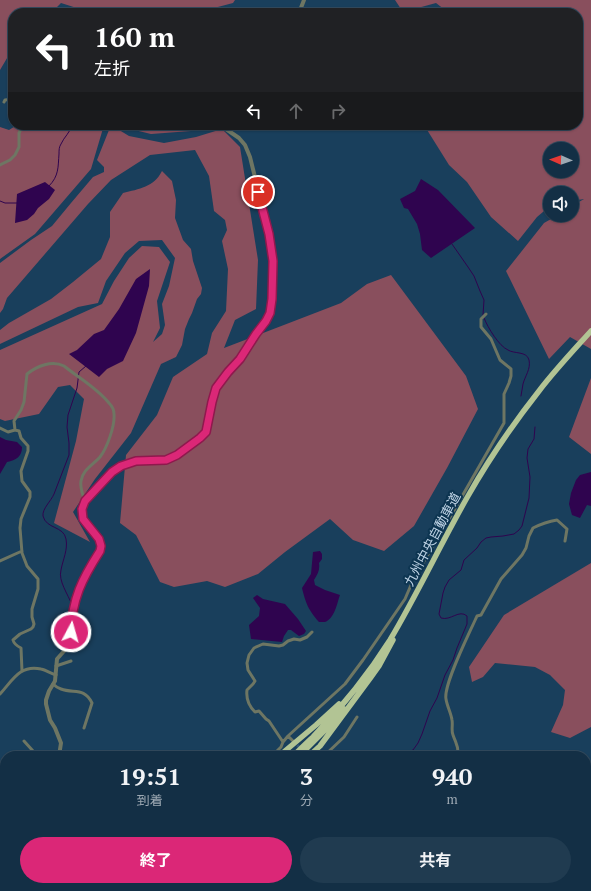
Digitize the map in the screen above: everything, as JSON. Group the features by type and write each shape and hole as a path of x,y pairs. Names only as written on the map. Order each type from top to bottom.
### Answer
{"highway":[{"name":"九州中央自動車道","path":"298,751 329,720 364,678 390,639 450,528 488,462 540,390 591,332"},
{"name":"九州中央自動車道","path":"303,751 335,720 366,680 394,638 489,467 514,429 543,392 591,337"},
{"path":"286,751 328,714 349,693 373,660 416,593"},
{"path":"314,751 320,746 379,666 394,638"}],"street":[{"path":"4,102 5,100 8,100"},
{"path":"0,165 10,160 15,155 19,147 19,133 20,130"},
{"path":"60,751 61,743 50,720 46,704 47,696 55,680 56,660 69,643 71,622 77,593 101,549 99,539 83,519 82,509 85,501 109,475 121,466 136,461 166,460 177,455 206,432 216,388 240,359 270,313 273,261 269,234 250,157 245,145 239,138 227,130"},
{"path":"277,751 288,736 345,684 397,611 405,599 414,578 504,423 504,394 511,376 511,369 500,360 491,339 481,326 481,319 486,314"},
{"path":"15,430 14,421 24,402 26,374 33,369 47,364 60,364 64,366 101,395 110,404 113,410 114,422 106,447 99,458 86,469 81,479 80,483 85,501"},
{"path":"0,428 8,432 15,430 19,431 21,438 28,446 28,451 21,471 22,481 29,489 30,494 21,519 20,528 22,551 25,561 32,573 38,579 38,589 32,609 33,627 20,634 13,640 13,642 21,648 22,671"},
{"path":"458,751 458,746 452,734 452,720 445,695 448,683 477,616 481,615 501,579 522,555 533,528 557,520 567,529 565,541"},
{"path":"0,561 22,551"},
{"path":"283,742 269,720 266,719 259,711 255,712 249,703 247,690 255,681 248,670 247,663 249,655 254,648 263,644 279,646 288,641 300,640 307,637 312,632"},
{"path":"56,666 71,661"},
{"path":"0,694 12,679 22,671 30,668 37,668 56,675"},
{"path":"53,684 62,689 82,692 89,698 92,703 84,728"},
{"path":"329,751 344,737 357,717"},
{"path":"288,736 293,741"},
{"path":"24,741 33,751"}],"shaded area":[{"path":"0,0 235,0 233,3 214,8 77,8 61,3 56,8 8,8 8,56 0,70"},
{"path":"395,0 591,0 591,349 570,337 549,359 506,271 544,223 579,222 579,202 584,199 579,200 579,186 543,186 543,212 537,217 518,241 491,217 467,182 449,165 427,130 583,130 583,8 442,8 436,3 418,8 400,8"},
{"path":"0,127 8,130 103,130 91,169 35,234 0,259"},
{"path":"109,130 119,130 129,136 164,143 223,130 240,147 258,260 256,309 235,320 224,348 341,303 367,284 391,275 466,376 478,409 414,526 384,551 353,540 330,519 258,574 225,587 207,581 174,587 160,582 136,535 120,523 126,455 157,415 173,377 207,354 212,333 226,311 228,269 222,241 227,230 225,220 214,211 209,176 195,150 150,155 111,180 88,204 7,298 0,313 0,263 52,226 93,177 104,172 104,167 97,160"},
{"path":"135,130 191,131 151,134"},
{"path":"162,171 172,181 176,200 175,218 183,240 191,249 193,261 202,288 201,294 197,299 185,329 182,345 176,357 161,364 131,433 95,479 73,512 90,542 54,523 76,441 84,399 70,385 58,387 39,414 5,421 0,419 0,350 102,304 114,281 129,258 142,246 159,247 170,262 157,301 160,328 153,342 162,334 165,325 162,304 169,286 175,258 162,240 139,241 125,253 106,281 98,303 78,307 0,344 0,330 9,323 51,299 101,259 110,237 110,212 123,193 150,184 155,181"},
{"path":"421,179 438,190 475,228 431,258 422,250 417,224 408,209 404,208 400,199 415,191"},
{"path":"45,182 55,190 49,199 27,220 15,223 17,194"},
{"path":"150,269 149,286 136,333 123,361 107,369 99,377 69,354 77,350 94,334 104,330 119,309 136,279"},
{"path":"591,378 591,454 569,437"},
{"path":"0,437 17,442 22,447 22,450 20,456 7,462 0,474"},
{"path":"591,472 591,506 587,505 580,518 572,515 569,504 571,493 576,480 580,475"},
{"path":"320,551 322,554 322,559 319,563 317,576 314,580 315,585 340,595 333,614 325,622 319,622 312,613 306,602 302,588 311,574 313,552"},
{"path":"591,563 591,727 570,738 551,732 563,705 565,690 550,675 535,667 495,663 483,677 472,682 469,667 504,615"},
{"path":"257,595 263,599 285,604 306,631 304,634 299,636 291,630 288,630 282,642 251,639 249,625 259,616 260,608 253,598"}],"waterway":[{"path":"49,186 55,179 60,146 70,130"},
{"path":"0,201 5,203 17,203"},
{"path":"452,244 474,276 484,300 483,315"},
{"path":"484,318 488,327 501,345 511,351 526,355 528,357 528,372 523,384 521,396"},
{"path":"72,605 62,583 60,574 66,551 65,535 48,523 45,520 43,513 54,494 69,455 67,427 68,415 77,388 79,372 86,366"},
{"path":"411,751 418,743 422,734 430,711 437,698 445,675 453,660 467,624 467,616 464,614 441,618 439,614 445,587 449,580 461,570 464,560 486,538 514,534 522,526 529,498 530,477 527,458 528,449 534,439 535,427"}],"tunnel":[{"path":"294,742 303,751"}],"route":[{"path":"71,632 71,622 77,593 82,580 101,549 99,539 83,519 82,509 85,501 118,467 136,461 166,460 190,447 206,432 216,388 240,359 270,313 273,261 269,234 258,192"}]}
